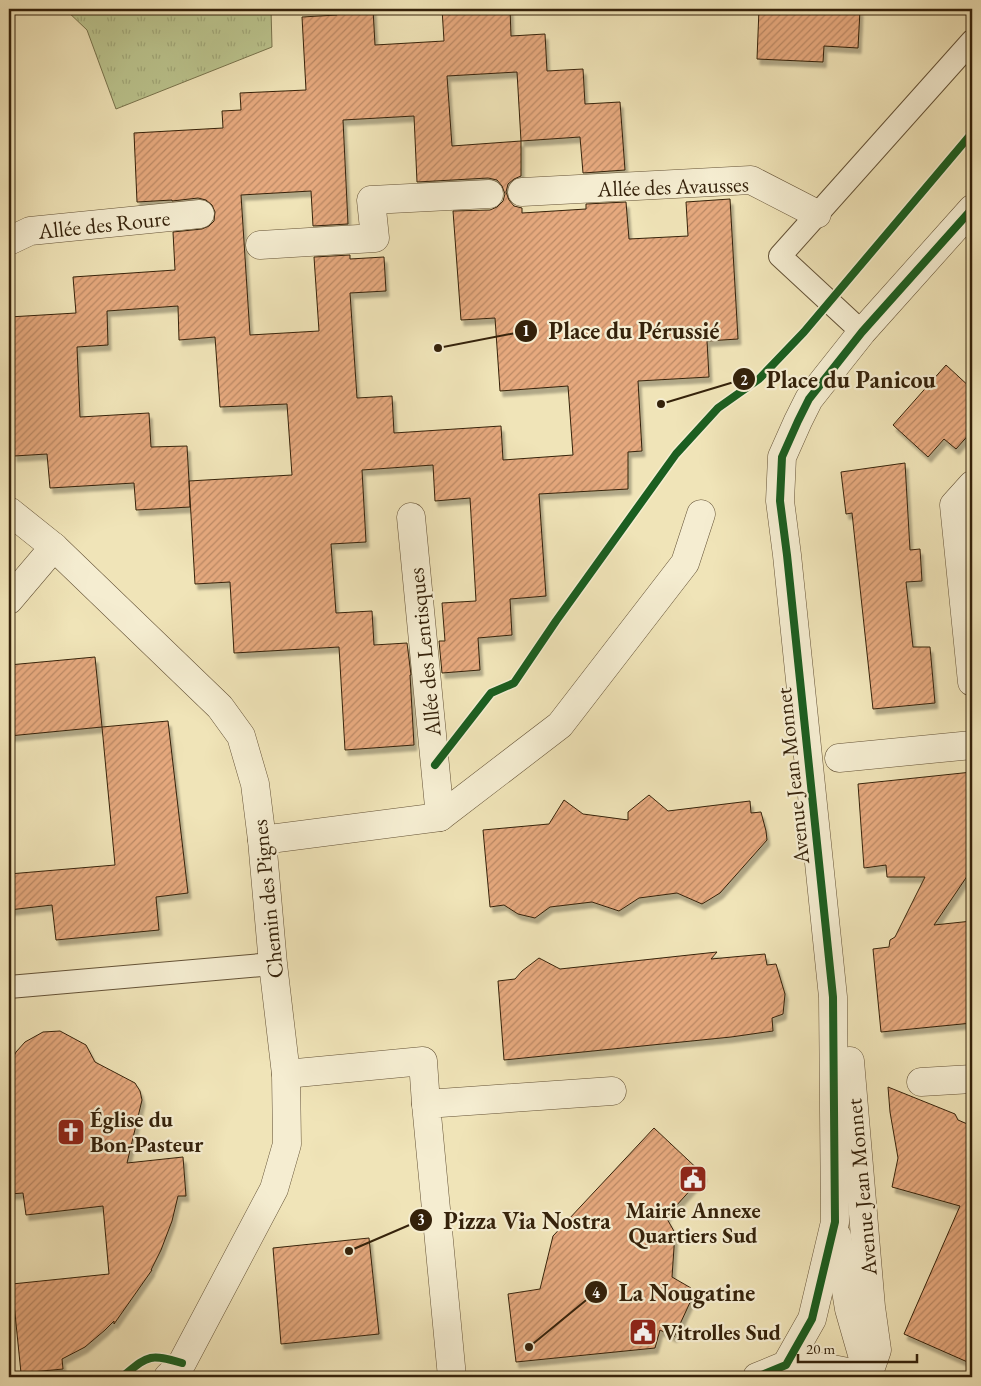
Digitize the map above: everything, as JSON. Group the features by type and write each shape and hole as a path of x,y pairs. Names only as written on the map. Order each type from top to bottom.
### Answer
{"street":[{"name":"Allée des Avausses","path":"522,192 751,180 817,214"},
{"path":"260,245 375,238 371,200 488,194"},
{"name":"Avenue Jean Monnet","path":"786,1365 812,1319 835,1222 833,997 780,501 782,457 798,420 810,399 862,332 972,210"},
{"name":"Allée des Roure","path":"9,241 30,231 200,214"},
{"path":"972,485 954,505 972,682"},
{"name":"Chemin des Pignes","path":"9,511 54,547 220,707 242,736 255,784 286,1074 287,1144 274,1189 178,1373"},
{"path":"262,840 440,817 560,725 685,563 701,514"},
{"name":"Allée des Lentisques","path":"410,516 440,817"},
{"path":"9,600 54,547"},
{"path":"839,758 972,745"},
{"name":"Avenue Jean Monnet","path":"833,997 849,1046 871,1307 877,1350 869,1377"},
{"path":"286,1074 423,1060 452,1377"},
{"path":"921,1082 972,1079"},
{"path":"426,1104 612,1090"},
{"path":"757,1377 786,1365 822,1367 869,1377 849,1309 835,1222"}],"lane":[{"path":"862,332 780,256 972,41"},
{"path":"9,988 273,964"}],"green space":[{"path":"65,9 271,9 272,47 116,109 87,30"}],"building":[{"path":"336,9 373,9 375,45 444,41 442,9 510,9 511,36 545,34 547,71 583,69 585,104 620,102 625,170 583,173 580,137 521,141 521,176 508,184 506,192 509,200 514,206 522,208 522,213 586,209 586,204 626,202 629,239 688,236 686,202 730,199 738,339 707,341 709,377 638,381 642,451 628,452 628,489 539,494 546,596 510,599 512,635 478,638 480,670 442,673 439,641 445,641 442,603 476,601 470,498 435,501 433,465 362,470 366,542 331,544 336,613 372,611 374,645 407,643 411,675 414,745 345,750 339,647 234,653 230,582 195,584 189,481 190,507 136,510 134,483 50,488 47,454 14,456 9,380 9,317 76,313 73,277 175,270 173,232 202,229 214,221 215,212 212,205 206,200 198,198 137,202 134,133 223,128 222,111 241,110 240,93 306,90 302,17 337,15","holes":["517,72 521,141 452,146 447,76","414,116 417,182 488,178 497,180 502,186 505,194 503,201 497,207 490,210 453,211 461,320 495,318 500,391 568,386 573,455 503,460 501,426 394,433 392,396 357,398 350,293 386,291 384,257 350,259 350,255 314,257 319,331 250,335 241,195 311,191 313,226 348,224 343,120","178,306 179,340 215,337 220,407 287,404 292,475 189,481 187,446 151,447 149,413 80,417 77,347 108,345 107,311"]},
{"path":"759,9 860,10 858,48 824,46 823,62 757,59"},
{"path":"946,365 972,389 972,431 956,449 944,439 928,457 893,425"},
{"path":"905,463 910,550 920,549 922,581 906,582 913,647 930,647 935,703 873,709 852,513 846,514 841,472"},
{"path":"95,657 102,727 9,736 9,665"},
{"path":"168,721 188,893 156,897 159,930 56,940 52,905 9,910 9,874 115,865 102,727"},
{"path":"972,772 972,869 934,925 972,921 972,1023 881,1032 873,949 889,947 890,940 895,937 925,877 887,877 886,865 864,868 858,784"},
{"path":"649,795 668,811 750,801 751,813 761,812 767,840 720,893 702,904 677,893 639,898 619,911 592,902 550,907 535,918 518,914 504,905 490,907 483,830 549,824 564,800 583,814 628,820 628,812"},
{"path":"717,952 711,959 765,954 767,965 776,964 785,994 783,1014 772,1018 773,1031 504,1060 498,981 515,979 539,958 560,969"},
{"path":"60,1031 86,1045 95,1062 135,1083 140,1091 142,1100 127,1163 183,1157 186,1196 178,1196 172,1221 152,1270 114,1324 114,1321 85,1347 62,1359 63,1369 21,1373 12,1284 109,1274 103,1206 26,1215 23,1193 9,1194 10,1064 16,1052 25,1042 43,1032"},
{"path":"888,1087 955,1114 958,1120 972,1126 972,1364 904,1334 960,1206 892,1187 898,1158 890,1112"},
{"path":"654,1128 704,1175 666,1217 675,1233 672,1277 691,1288 688,1294 693,1296 674,1337 660,1330 655,1348 516,1362 508,1294 540,1289 553,1236"},
{"path":"369,1238 379,1334 281,1344 273,1248"}],"cycle path":[{"path":"435,765 491,693 514,683 556,621 676,454 718,408 759,379 804,332 972,133"},
{"path":"757,1377 786,1365 812,1319 835,1222 833,997 780,501 782,457 809,399 862,332 972,209"},
{"path":"122,1377 149,1358 162,1358 182,1363"}],"place":[{"name":"Place du Pérussié","path":"438,348"},
{"name":"Place du Panicou","path":"661,404"},
{"name":"Église du Bon-Pasteur","path":"71,1132"},
{"name":"Mairie Annexe Quartiers Sud","path":"693,1179"},
{"name":"Pizza Via Nostra","path":"349,1251"},
{"name":"Vitrolles Sud","path":"643,1332"},
{"name":"La Nougatine","path":"529,1347"}]}
